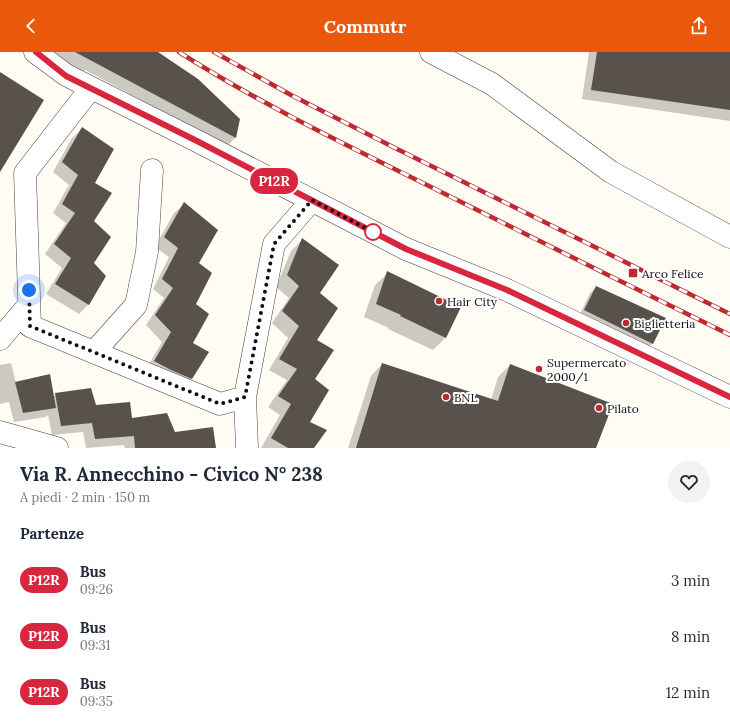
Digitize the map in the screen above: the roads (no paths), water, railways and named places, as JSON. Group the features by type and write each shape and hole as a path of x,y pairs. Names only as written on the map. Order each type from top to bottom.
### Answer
{"street":[{"path":"36,52 66,76 406,249 507,290 730,397"},
{"path":"431,52 492,84 611,172 730,237"},
{"path":"90,88 25,173 30,326 220,404 245,397"},
{"path":"94,352 136,305 147,252 152,170"},
{"path":"247,448 245,397 274,244 312,200"},
{"path":"0,339 30,305"},
{"path":"0,432 57,448"}],"railway":[{"path":"179,52 240,89 335,139 730,335"},
{"path":"214,52 291,95 391,146 730,314"}],"place":[{"name":"Arco Felice","path":"633,273"},
{"name":"Hair City","path":"439,301"},
{"name":"Biglietteria","path":"626,323"},
{"name":"Supermercato 2000/1","path":"539,369"},
{"name":"BNL","path":"446,397"},
{"name":"Pilato","path":"599,408"}]}
